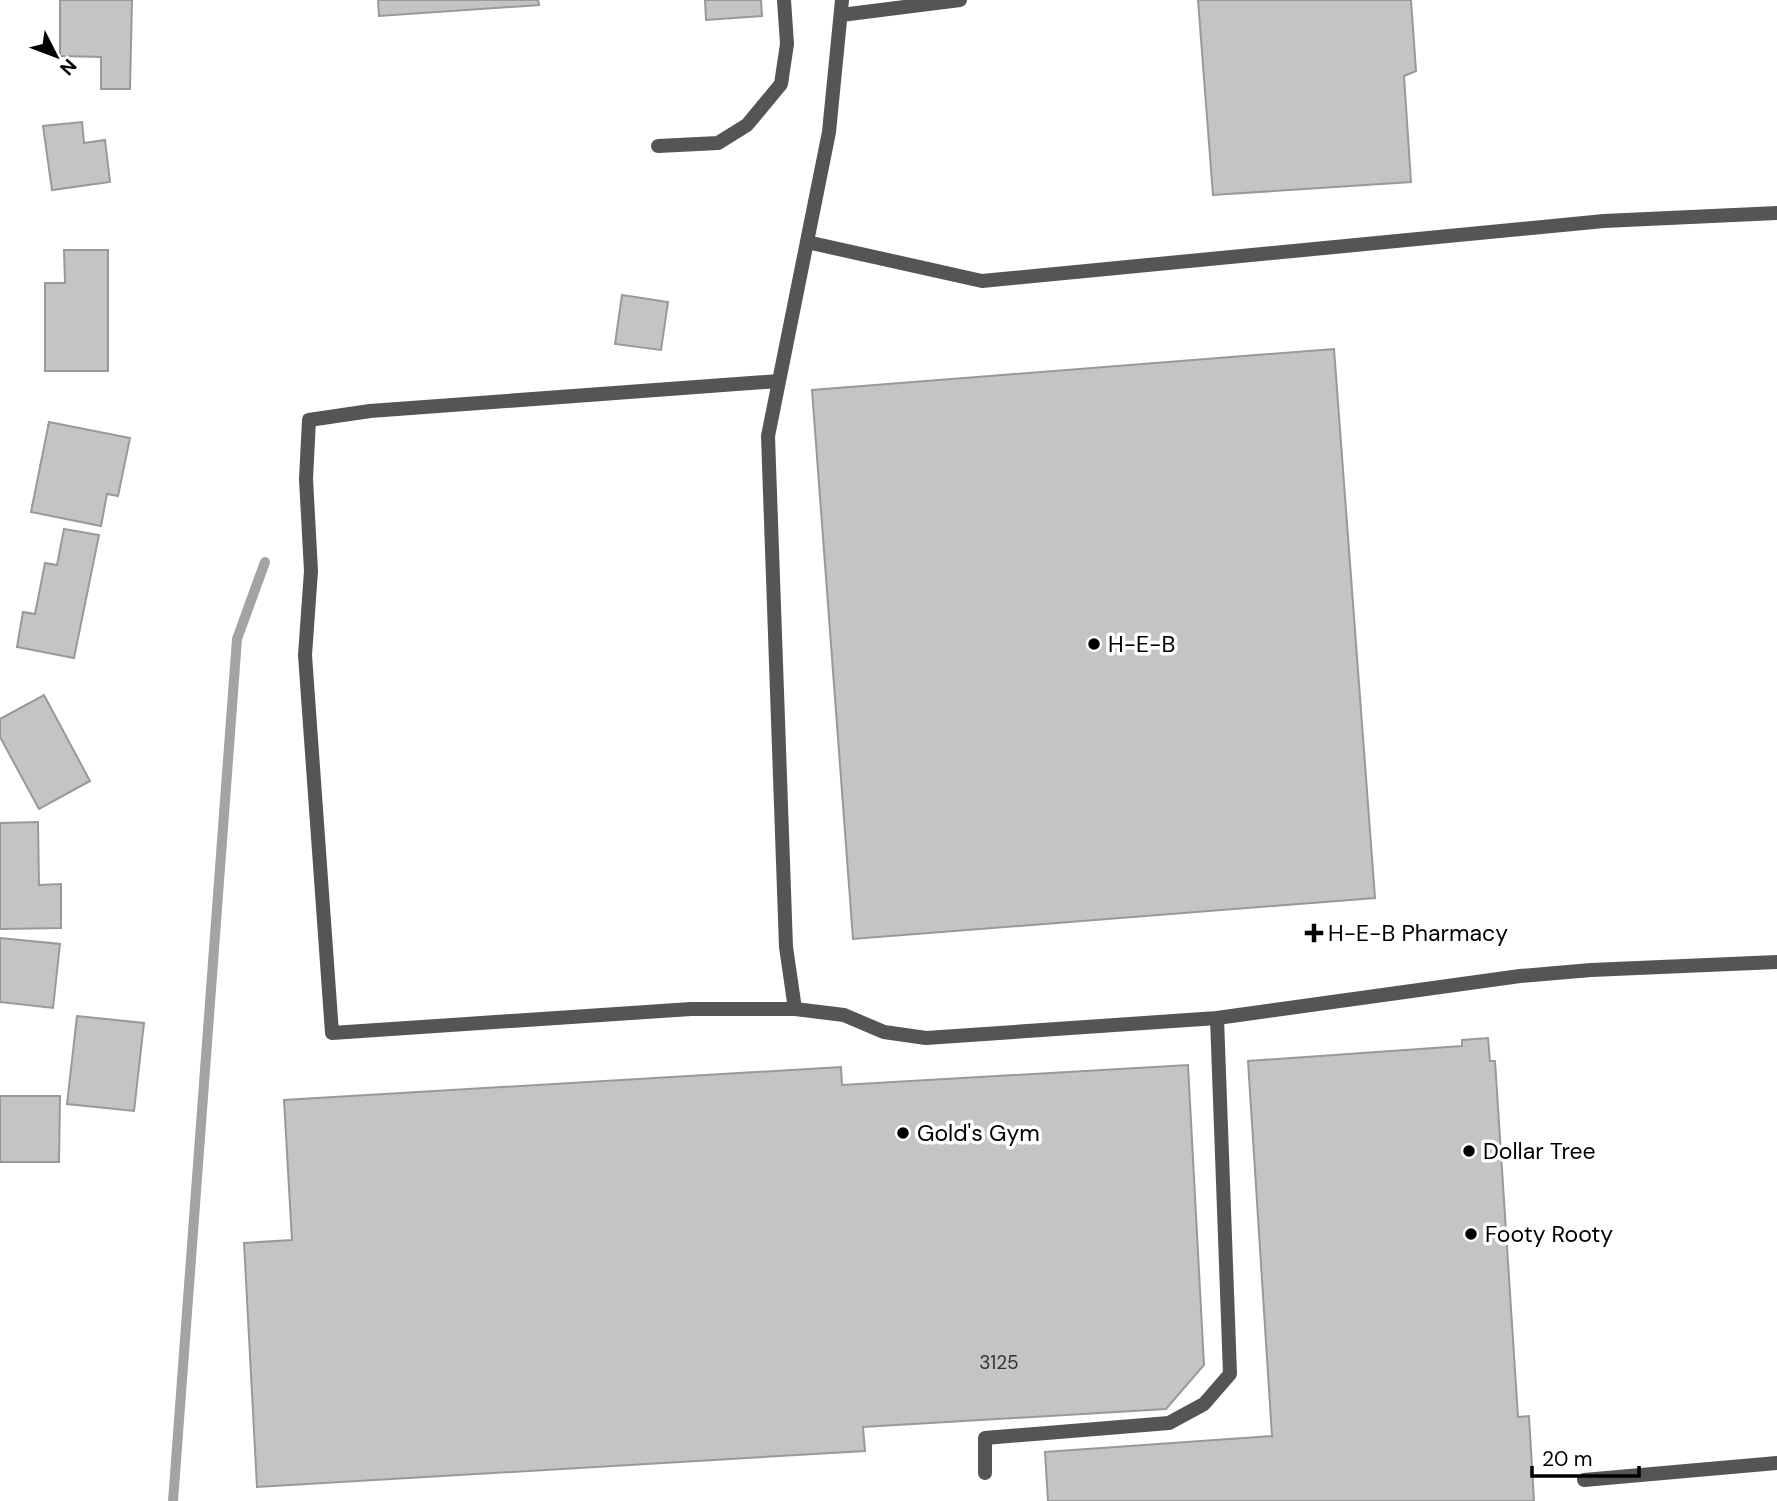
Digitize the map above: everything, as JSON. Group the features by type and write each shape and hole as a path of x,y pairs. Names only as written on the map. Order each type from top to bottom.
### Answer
{"lane":[{"path":"658,146 718,143 747,125 780,84 787,44 784,0"},
{"path":"795,1010 786,947 768,436 829,132 842,0"},
{"path":"841,15 960,0"},
{"path":"807,242 982,281 1604,221 1777,213"},
{"path":"779,381 370,411 309,420 306,479 312,571 305,655 332,1033 691,1009 795,1010 844,1015 884,1032 926,1038 1217,1018 1520,976 1591,970 1777,962"},
{"path":"985,1473 985,1438 1169,1423 1204,1404 1230,1374 1217,1018"},
{"path":"1584,1480 1777,1463"}],"building":[{"path":"60,0 132,0 130,89 101,89 101,57 60,56"},
{"path":"378,0 538,0 539,5 379,16"},
{"path":"705,0 761,0 762,16 706,20"},
{"path":"1198,0 1411,0 1416,71 1404,76 1411,182 1213,195"},
{"path":"82,122 84,143 105,140 110,182 52,190 43,126"},
{"path":"64,250 108,250 108,371 45,371 45,283 65,283"},
{"path":"622,295 668,302 661,350 615,344"},
{"name":"H-E-B","path":"1334,349 1375,898 853,939 812,390"},
{"path":"49,422 130,438 118,496 107,494 101,526 31,512"},
{"path":"64,529 99,535 74,658 17,647 23,612 35,614 45,563 57,565"},
{"path":"44,695 90,781 39,809 0,737 0,719"},
{"path":"38,822 39,885 61,884 61,928 0,929 0,823"},
{"path":"0,938 60,944 53,1008 0,1002"},
{"path":"77,1016 144,1023 134,1111 67,1104"},
{"path":"1488,1038 1490,1061 1495,1061 1518,1417 1529,1416 1534,1501 1048,1501 1045,1452 1272,1436 1248,1061 1462,1046 1462,1040"},
{"path":"1188,1065 1204,1365 1166,1409 863,1427 865,1451 257,1487 244,1243 292,1240 284,1100 841,1067 842,1085"},
{"path":"0,1096 60,1096 59,1162 0,1162"}],"waterway":[{"path":"173,1501 237,639 265,562"}],"place":[{"name":"H-E-B","path":"1094,644"},
{"name":"H-E-B Pharmacy","path":"1314,933"},
{"name":"Gold's Gym","path":"903,1133"},
{"name":"Dollar Tree","path":"1469,1151"},
{"name":"Footy Rooty","path":"1471,1234"}]}
